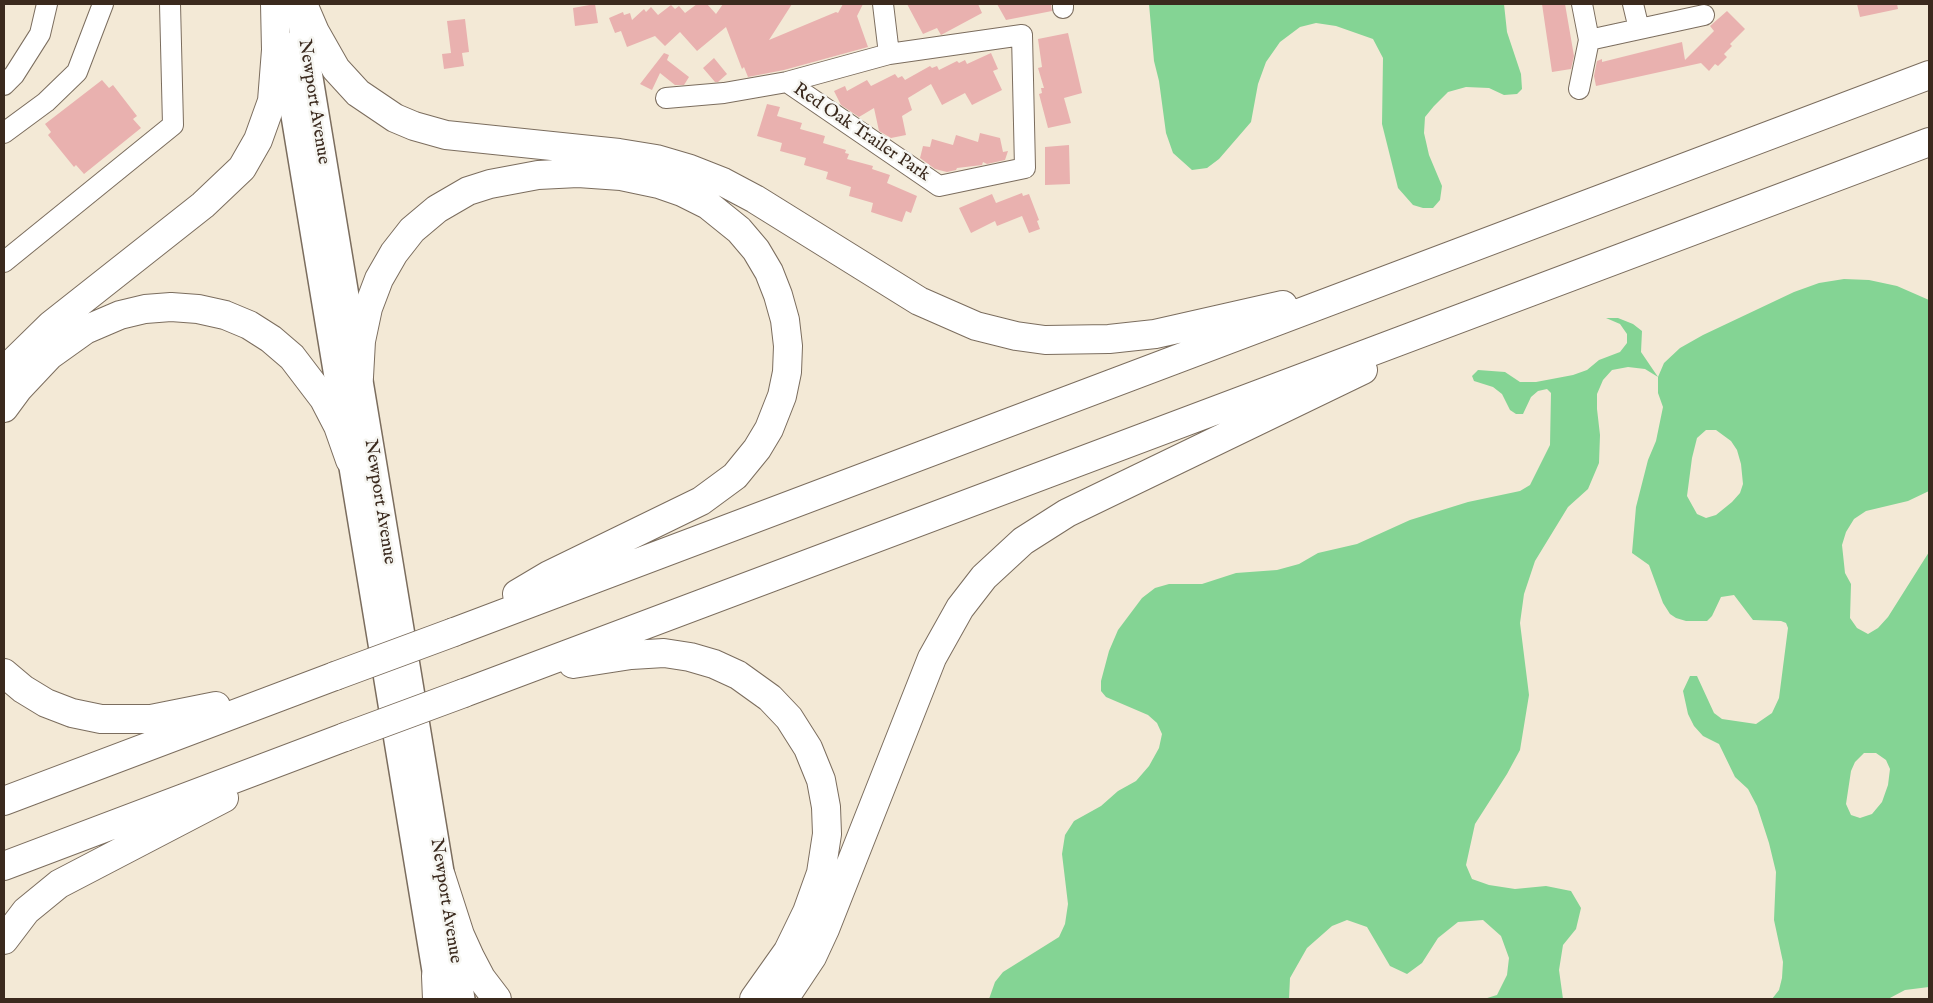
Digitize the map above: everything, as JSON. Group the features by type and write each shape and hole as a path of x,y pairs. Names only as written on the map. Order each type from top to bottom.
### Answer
{"highway":[{"path":"4,371 51,324 203,205 242,168 258,140 272,101 276,50 275,4"},
{"path":"304,4 320,42 336,69 358,93 395,118 419,128 446,135 619,153 656,159 690,169 723,182 755,199 919,301 948,315 988,330 1046,340 1085,341 1132,337 1365,288"},
{"path":"4,801 1929,75"},
{"path":"4,866 1929,142"},
{"path":"359,377 360,353 368,308 384,270 400,244 419,224 447,203 473,190 513,178 562,173 608,174 647,180 682,192 708,205 739,230 762,261 776,289 787,333 788,360 785,384 769,429 757,449 739,472 701,501 549,575 454,632"},
{"path":"4,408 18,389 50,355 85,330 108,319 132,311 171,307 198,309 224,315 249,326 271,339 292,357 324,399 338,426 350,460"},
{"path":"784,999 812,957 825,929 932,658 960,608 984,577 1023,542 1067,513 1347,379 1454,320"},
{"path":"518,673 632,655 664,653 690,657 726,669 749,682 780,708 796,728 811,754 821,780 827,814 826,846 817,886 795,938 780,964 754,999"},
{"path":"4,673 34,696 58,708 86,717 113,721 151,719 200,708 277,698"},
{"path":"4,940 26,910 59,884 207,808 297,755"},
{"path":"441,876 460,935 470,957 481,978 497,999"}],"main road":[{"name":"Newport Avenue","path":"275,4 437,991"},
{"name":"Newport Avenue","path":"297,4 462,999"}],"street":[{"path":"4,85 14,75 40,34 46,4"},
{"path":"4,133 46,102 77,72 103,4"},
{"path":"4,262 173,125 170,4"},
{"path":"883,4 889,54"},
{"path":"1579,89 1589,40 1582,4"},
{"path":"1634,4 1639,29"},
{"path":"1589,40 1704,15"},
{"name":"Red Oak Trailer Park","path":"666,98 724,93 786,82 889,54 1022,35 1025,168 939,186 786,82"}],"green space":[{"path":"1149,4 1504,4 1507,32 1521,74 1522,89 1517,94 1504,95 1489,88 1466,87 1448,92 1434,106 1425,117 1424,133 1429,155 1442,186 1440,200 1433,208 1413,205 1398,188 1382,124 1383,58 1373,39 1336,26 1316,23 1300,27 1280,42 1266,62 1258,84 1251,122 1219,159 1207,168 1192,170 1173,153 1166,133 1159,81 1154,61"},
{"path":"1844,279 1869,280 1897,286 1929,300 1929,491 1908,501 1866,511 1854,519 1846,532 1842,545 1845,573 1851,584 1850,618 1857,628 1868,634 1878,628 1888,617 1929,552 1929,987 1905,990 1888,999 1772,999 1779,990 1783,962 1774,920 1776,872 1769,843 1757,806 1748,789 1735,777 1719,744 1703,736 1694,726 1688,714 1683,691 1690,676 1697,676 1714,713 1722,719 1756,724 1772,713 1779,698 1788,628 1786,623 1781,621 1753,620 1734,595 1721,597 1712,616 1707,621 1686,621 1676,618 1670,614 1663,603 1649,565 1632,553 1636,507 1648,460 1656,441 1663,407 1658,393 1658,377 1664,363 1680,348 1703,335 1794,292 1819,283","holes":["1706,430 1716,430 1731,441 1737,450 1741,464 1743,484 1740,493 1732,502 1716,515 1706,518 1697,514 1687,496 1692,458 1697,438","1864,753 1876,753 1886,760 1890,769 1888,785 1882,802 1872,814 1860,818 1851,815 1846,804 1851,771 1855,762"]},
{"path":"1606,318 1618,318 1633,324 1642,331 1641,352 1658,377 1645,369 1628,367 1612,370 1603,380 1597,394 1600,435 1599,463 1588,489 1568,507 1535,561 1524,594 1520,623 1529,695 1520,750 1475,824 1466,865 1472,879 1489,885 1515,889 1546,886 1571,891 1581,908 1576,929 1563,945 1559,970 1563,999 1484,999 1497,995 1507,975 1509,958 1501,936 1483,920 1458,922 1438,938 1422,963 1407,974 1390,966 1367,927 1347,920 1332,926 1307,948 1290,978 1289,999 989,999 995,982 1003,972 1059,937 1065,924 1068,904 1062,854 1065,835 1074,821 1101,806 1118,791 1136,781 1149,766 1159,748 1162,734 1157,723 1148,715 1106,697 1101,691 1101,681 1109,651 1118,630 1142,598 1155,588 1169,584 1202,584 1236,573 1277,570 1299,564 1318,553 1357,544 1410,520 1468,502 1520,491 1530,485 1550,445 1551,393 1547,389 1538,391 1531,397 1523,414 1516,414 1510,410 1502,394 1493,387 1474,381 1472,376 1478,370 1505,372 1520,382 1536,382 1573,375 1587,370 1599,360 1620,352 1627,343 1627,334 1620,324"}],"building":[{"path":"595,4 598,23 575,26 573,8"},
{"path":"697,4 707,4 716,14 723,4 792,4 769,40 836,12 838,13 843,4 863,4 857,16 868,47 784,70 748,77 744,67 742,69 726,27 697,51 680,32 665,46 655,36 627,47 621,31 615,33 609,18 623,12 624,15 630,13 632,20 644,9 646,12 651,7 658,15 671,5 675,9 679,6 685,13"},
{"path":"907,4 978,4 982,13 941,35 937,28 923,34"},
{"path":"997,4 1051,4 1052,11 1006,20"},
{"path":"1542,4 1565,4 1574,56 1571,69 1552,72"},
{"path":"1857,4 1897,4 1898,9 1860,17"},
{"path":"1727,11 1745,29 1730,44 1732,46 1724,54 1727,57 1718,66 1715,64 1709,71 1701,63 1596,86 1594,76 1597,61 1602,59 1602,62 1682,42 1685,60 1714,31 1710,26"},
{"path":"465,19 469,52 462,53 464,66 444,69 442,54 451,53 447,21"},
{"path":"1068,33 1082,93 1064,98 1071,123 1048,128 1039,94 1042,93 1041,88 1044,88 1038,68 1042,67 1038,39"},
{"path":"664,53 669,55 667,60 689,77 684,85 675,85 660,73 652,90 640,84"},
{"path":"991,53 998,69 993,71 1002,90 972,105 965,93 942,105 931,84 908,98 912,110 902,116 906,135 891,138 879,131 874,108 859,117 841,105 834,91 845,86 847,91 867,80 871,86 895,74 898,78 902,76 905,80 930,66 932,68 937,66 939,70 957,61 959,63 965,60 967,64"},
{"path":"714,58 727,74 718,82 715,82 703,68"},
{"path":"102,80 109,88 113,85 137,116 133,119 141,128 84,174 76,165 74,167 48,135 51,132 45,124"},
{"path":"767,104 780,107 777,116 802,123 800,129 825,136 823,143 846,150 845,153 849,154 847,159 873,166 872,169 890,175 887,183 917,196 911,213 906,211 902,222 871,212 873,203 849,196 851,187 826,179 828,172 804,165 806,158 780,151 782,143 757,136"},
{"path":"980,133 1000,138 1003,152 1008,151 1005,160 987,164 983,162 982,165 957,168 947,172 935,169 920,158 923,146 930,147 932,139 953,145 956,135 978,142"},
{"path":"1069,145 1070,184 1045,185 1045,147"},
{"path":"1022,193 1023,196 1029,194 1039,220 1037,221 1040,229 1029,233 1022,216 997,226 995,221 971,233 959,208 992,194 996,203"}]}
